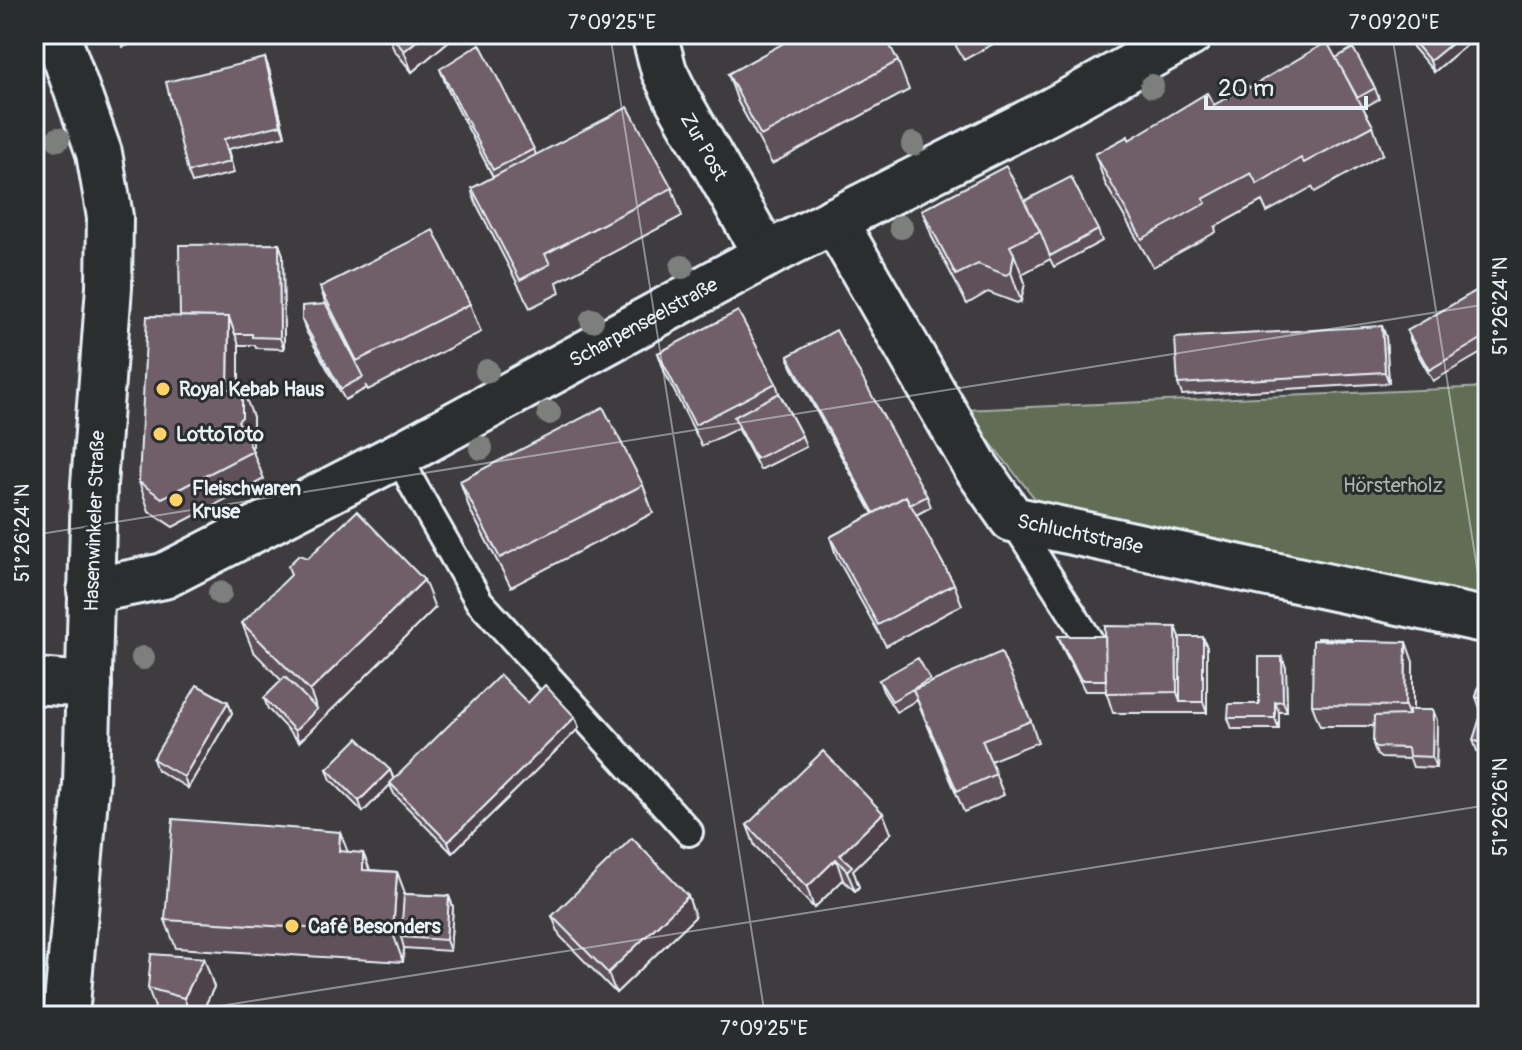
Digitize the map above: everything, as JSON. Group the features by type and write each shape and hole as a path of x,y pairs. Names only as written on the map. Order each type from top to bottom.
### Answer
{"street":[{"name":"Hasenwinkeler Straße","path":"57,34 99,153 110,217 109,287 98,401 86,785 66,1016"},
{"name":"Zur Post","path":"654,34 664,71 678,100 766,255"},
{"name":"Scharpenseelstraße","path":"90,591 164,576 399,455 766,255 1051,111 1190,34"},
{"name":"Schluchtstraße","path":"834,220 976,467 1012,519 1488,621"},
{"path":"34,681 89,685"}],"lane":[{"path":"399,455 479,601 689,832"},
{"path":"1012,519 1089,640"}],"green space":[{"name":"Hörsterholz","path":"1488,387 1488,602 1045,511 964,410"}],"building":[{"path":"390,34 425,34 404,51"},
{"path":"800,34 884,34 898,61 761,136 728,74"},
{"path":"1463,34 1430,61 1409,36"},
{"path":"1327,42 1373,126 1304,163 1301,158 1257,184 1251,173 1203,199 1206,203 1142,239 1095,154 1128,136 1129,140 1207,93 1214,105"},
{"path":"480,44 534,149 493,170 440,69"},
{"path":"1353,48 1375,88 1357,98 1336,58"},
{"path":"265,58 281,125 224,139 230,162 188,172 166,82"},
{"path":"628,107 672,188 545,254 550,264 520,280 472,188"},
{"path":"1006,166 1040,231 1010,246 1014,254 1011,272 1006,275 978,264 956,275 922,210"},
{"path":"1071,177 1098,230 1050,256 1024,201"},
{"path":"433,230 470,304 357,361 320,287"},
{"path":"279,244 280,338 235,334 229,317 180,316 179,245"},
{"path":"1488,284 1488,335 1429,370 1407,331"},
{"path":"326,304 363,377 341,389 302,320 302,306"},
{"path":"738,311 776,383 695,425 658,353"},
{"path":"147,316 229,317 228,389 242,388 242,417 238,421 253,451 162,498 139,482"},
{"path":"1382,326 1385,372 1178,384 1175,338"},
{"path":"836,330 927,496 910,505 906,496 874,513 788,356"},
{"path":"779,393 802,436 756,459 734,417"},
{"path":"603,407 643,485 500,558 460,481"},
{"path":"906,496 954,584 878,625 830,537"},
{"path":"357,511 424,580 310,691 242,623 291,575 288,566 299,555 308,558"},
{"path":"1105,626 1176,627 1177,692 1106,693"},
{"path":"1058,636 1105,636 1106,680 1081,680"},
{"path":"1180,637 1203,637 1203,702 1180,702"},
{"path":"1352,639 1352,641 1317,640"},
{"path":"1313,640 1406,642 1405,706 1312,705"},
{"path":"1001,652 1031,721 982,740 996,774 957,791 913,690"},
{"path":"1259,657 1282,657 1283,701 1275,702 1275,718 1228,718 1229,704 1259,704"},
{"path":"1488,657 1488,701 1476,697"},
{"path":"918,658 930,679 892,701 879,680"},
{"path":"500,675 528,703 545,685 575,717 448,842 390,783"},
{"path":"285,677 317,709 295,731 264,698"},
{"path":"197,685 228,702 184,777 153,759"},
{"path":"1483,708 1488,710 1488,745 1473,740"},
{"path":"1409,710 1433,710 1432,757 1409,756 1408,748 1377,747 1373,744 1374,716 1409,715"},
{"path":"358,738 390,770 359,801 327,769"},
{"path":"823,751 883,813 840,855 852,866 847,871 836,859 807,887 747,825"},
{"name":"Café Besonders","path":"173,819 340,832 339,851 363,853 363,870 397,872 393,933 165,920"},
{"path":"632,838 688,896 608,973 552,916"},
{"path":"404,894 449,896 446,940 401,937"},
{"path":"151,954 204,958 184,998 148,988"}],"place":[{"name":"Royal Kebab Haus","path":"163,389"},
{"name":"LottoToto","path":"160,434"},
{"name":"Fleischwaren Kruse","path":"176,500"},
{"name":"Café Besonders","path":"292,926"}]}
